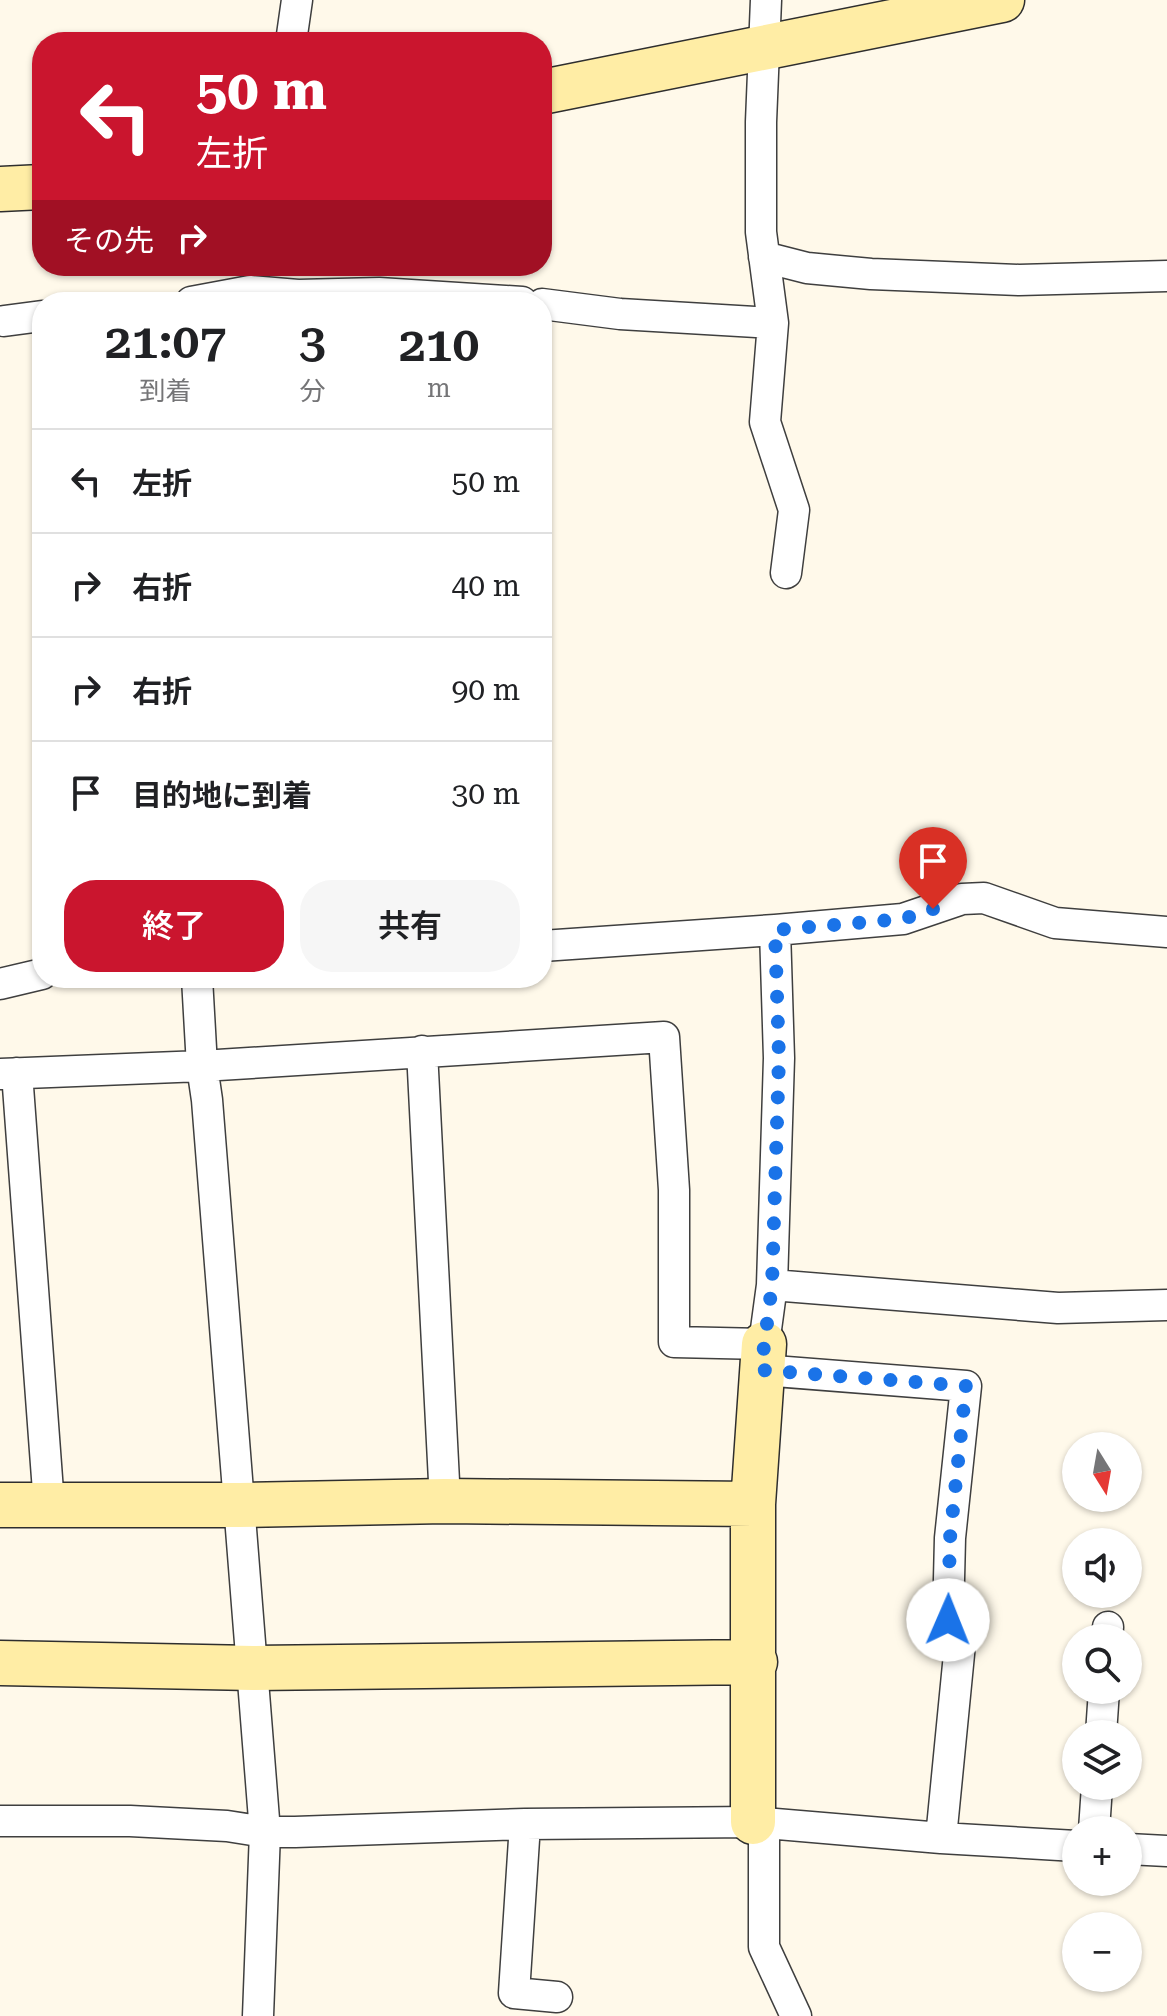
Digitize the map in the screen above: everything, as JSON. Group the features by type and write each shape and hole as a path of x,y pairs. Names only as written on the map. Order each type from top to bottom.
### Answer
{"street":[{"path":"292,32 297,0"},
{"path":"766,0 761,232 773,323 765,422 794,510 786,573"},
{"path":"552,90 1002,0"},
{"path":"0,189 32,187"},
{"path":"764,257 807,268 871,274 1019,280 1167,276"},
{"path":"216,292 252,278 290,292"},
{"path":"552,305 620,314 773,323"},
{"path":"4,321 32,317"},
{"path":"552,945 903,919 962,899 984,898 1055,923 1167,932"},
{"path":"775,930 779,1058 772,1285 762,1357 753,1504 758,1823 764,1947 796,2016"},
{"path":"0,984 32,976"},
{"path":"198,988 265,1832 264,2015"},
{"path":"49,1505 9,1074 202,1066 664,1037 674,1190 674,1342 966,1386 950,1538 948,1620 960,1644 941,1838"},
{"path":"422,1051 445,1501"},
{"path":"772,1285 1058,1308 1167,1305"},
{"path":"0,1505 445,1501 753,1504"},
{"path":"0,1663 253,1668 755,1662"},
{"path":"0,1821 130,1821 227,1826 265,1832 525,1824 758,1823 1062,1845"},
{"path":"525,1824 514,1993 557,1997"},
{"path":"1142,1850 1167,1851"}],"route":[{"path":"933,909 903,919 775,930 779,1058 772,1285 761,1370 966,1386 950,1538 948,1620"}]}
